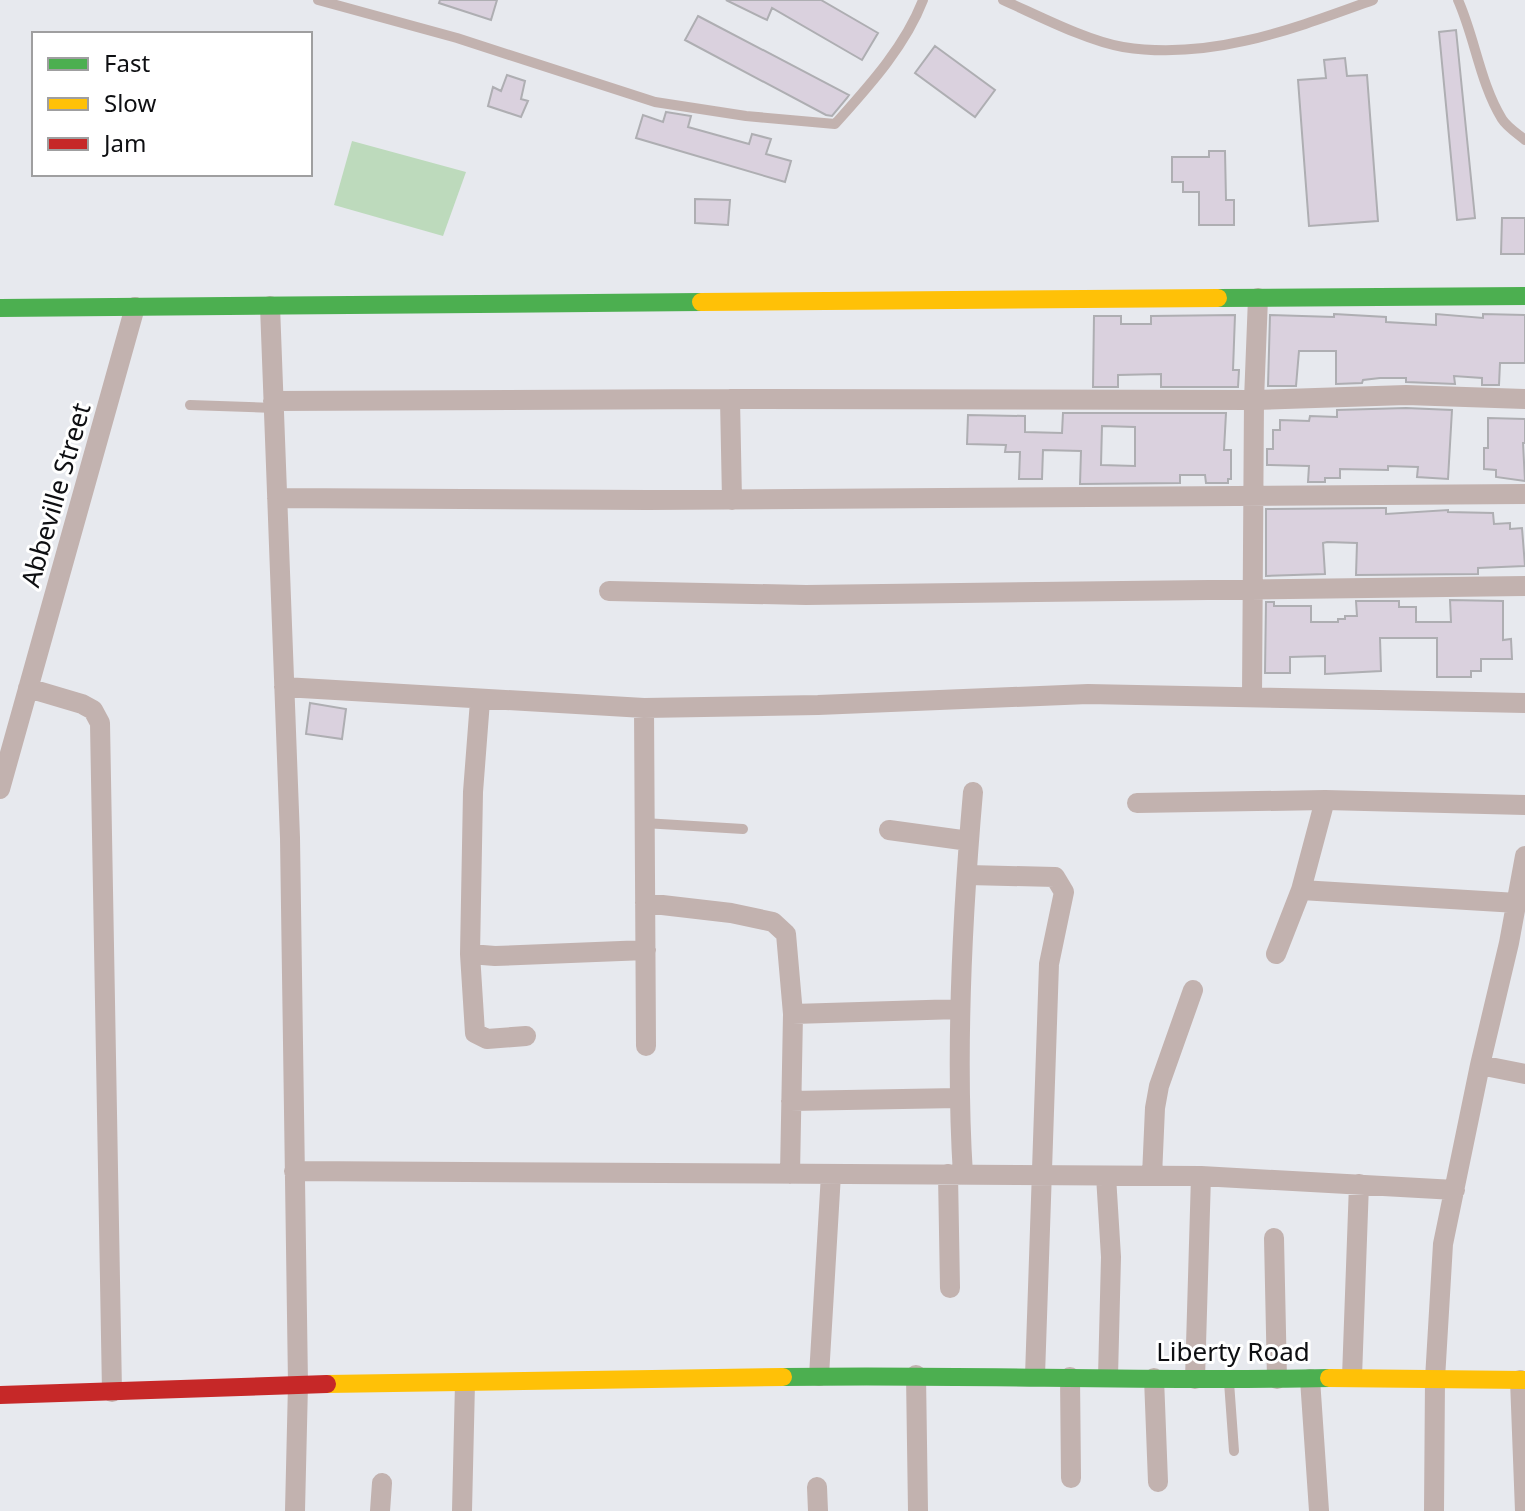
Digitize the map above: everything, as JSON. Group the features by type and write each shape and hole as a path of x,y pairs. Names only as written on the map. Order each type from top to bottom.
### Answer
{"street":[{"path":"0,308 1525,296"},
{"path":"1252,697 1254,400 1258,298"},
{"path":"270,306 290,838 298,1384 295,1511"},
{"name":"Abbeville Street","path":"0,789 135,307"},
{"path":"274,404 730,399 1254,400 1406,395 1525,399"},
{"path":"730,399 732,500"},
{"path":"277,498 732,500 1525,494"},
{"path":"609,591 806,595 1525,586"},
{"path":"284,687 480,701 644,708 818,705 1088,694 1525,703"},
{"path":"28,688 82,704 93,710 100,723 112,1392"},
{"path":"480,701 473,792 470,954 475,1033 487,1039 526,1036"},
{"path":"644,708 646,1046"},
{"path":"950,1288 960,1009 973,792"},
{"path":"1276,954 1301,890 1325,800"},
{"path":"1137,803 1325,800 1525,805"},
{"path":"889,830 969,841"},
{"path":"1434,1511 1435,1379 1443,1244 1480,1065 1517,944 1517,903 1525,858"},
{"path":"968,875 1055,877 1064,892 1049,964 1035,1376"},
{"path":"1301,890 1517,903"},
{"path":"645,903 731,913 773,922 786,934 793,1014 790,1174"},
{"path":"470,954 495,956 646,950"},
{"path":"1152,1176 1159,1086 1193,990"},
{"path":"793,1014 960,1009"},
{"path":"1480,1065 1525,1074"},
{"path":"791,1101 958,1098"},
{"path":"294,1171 1201,1176 1455,1190"},
{"path":"819,1376 831,1174"},
{"path":"1106,1176 1111,1257 1108,1377"},
{"path":"1195,1379 1201,1176"},
{"path":"1352,1377 1359,1184"},
{"path":"1274,1238 1277,1379"},
{"path":"916,1375 918,1511"},
{"name":"Liberty Road","path":"0,1395 298,1384 916,1375 1229,1380 1352,1377 1523,1380"},
{"path":"1070,1377 1071,1478"},
{"path":"1154,1378 1158,1482"},
{"path":"1310,1379 1319,1511"},
{"path":"1523,1380 1525,1511"},
{"path":"462,1511 465,1383"},
{"path":"380,1511 382,1483"},
{"path":"817,1487 818,1511"}],"lane":[{"path":"318,0 457,38 655,102 746,116 835,124 878,74 923,0"},
{"path":"1003,0 1058,25 1122,47 1181,50 1217,48 1244,42 1373,0"},
{"path":"1458,0 1503,121 1525,140"},
{"path":"190,405 274,404"},
{"path":"644,823 743,829"},
{"path":"1229,1380 1234,1451"}],"green space":[{"path":"352,141 466,172 443,236 334,205"}],"building":[{"path":"440,0 497,0 491,20 439,3"},
{"path":"726,0 821,0 878,33 862,60 772,8 767,20"},
{"path":"698,16 849,95 832,116 826,115 685,40"},
{"path":"1456,30 1475,218 1457,220 1439,32"},
{"path":"935,46 995,90 975,117 915,73"},
{"path":"1345,58 1347,76 1367,75 1378,221 1309,226 1298,80 1326,78 1324,60"},
{"path":"507,75 525,81 521,99 528,101 521,117 488,106 493,87 501,91"},
{"path":"666,112 691,116 688,127 749,144 752,134 771,139 766,154 791,161 785,182 636,138 643,115 663,122"},
{"path":"1209,151 1225,151 1226,200 1234,200 1234,225 1199,225 1199,192 1183,192 1183,182 1172,182 1172,157 1209,157"},
{"path":"695,199 730,200 728,225 695,223"},
{"path":"1502,218 1525,218 1525,254 1501,254"},
{"path":"1334,314 1386,317 1386,322 1436,325 1436,314 1483,318 1483,314 1525,315 1525,363 1500,363 1499,385 1482,385 1482,378 1454,376 1455,384 1380,378 1363,380 1362,383 1336,384 1336,351 1299,351 1296,386 1268,386 1270,315 1334,317"},
{"path":"1235,315 1233,370 1239,370 1238,387 1161,387 1161,374 1118,375 1118,387 1093,387 1094,316 1121,316 1121,324 1151,324 1151,316"},
{"path":"1337,410 1452,410 1448,479 1417,477 1418,467 1388,466 1388,470 1340,469 1340,478 1308,482 1309,466 1267,465 1267,449 1273,449 1273,430 1280,430 1280,420 1309,421 1310,416 1337,417"},
{"path":"1063,413 1226,413 1224,450 1231,450 1231,479 1228,483 1206,483 1205,475 1180,475 1180,483 1080,484 1081,451 1043,450 1042,479 1019,479 1020,452 1005,452 1006,445 967,444 968,415 1025,416 1025,432 1062,433","holes":["1102,426 1135,427 1135,466 1101,465"]},
{"path":"1488,418 1525,419 1525,481 1496,477 1496,470 1484,469"},
{"path":"1386,508 1386,514 1448,510 1493,513 1494,524 1510,523 1510,529 1522,528 1525,566 1478,568 1478,574 1356,575 1357,543 1327,542 1323,543 1325,574 1266,576 1266,509"},
{"path":"1450,600 1503,601 1503,640 1511,639 1512,659 1481,659 1481,671 1471,671 1471,677 1437,677 1437,638 1380,638 1381,671 1325,674 1325,656 1290,657 1290,673 1265,673 1266,602 1274,602 1274,606 1311,606 1311,622 1338,622 1345,616 1357,616 1356,601 1399,601 1399,607 1416,607 1416,622 1451,622"},
{"path":"310,703 346,709 342,739 306,734"}],"traffic: fast":[{"path":"1218,298 1525,296"},
{"path":"0,308 701,302"},
{"path":"783,1377 1329,1378"}],"traffic: slow":[{"path":"701,302 1218,298"},
{"path":"327,1384 783,1377"},
{"path":"1329,1378 1525,1380"}],"traffic: jam":[{"path":"0,1395 327,1384"}]}
